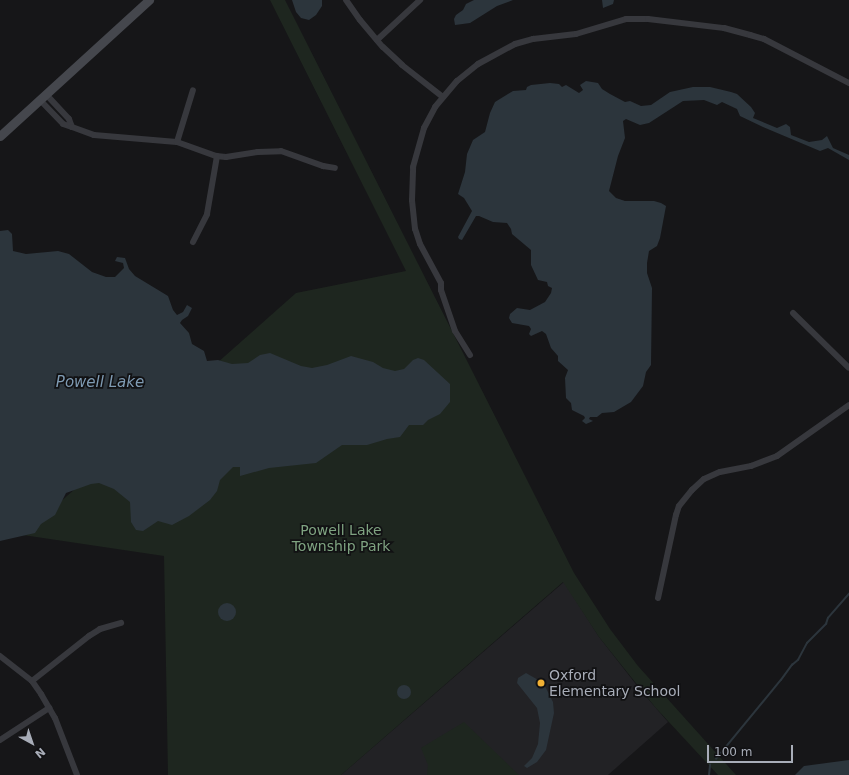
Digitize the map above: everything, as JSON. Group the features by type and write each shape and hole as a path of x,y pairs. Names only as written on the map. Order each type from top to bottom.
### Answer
{"street":[{"path":"0,136 149,0"},
{"path":"346,0 377,40 402,66 443,97"},
{"path":"377,40 420,0"},
{"path":"470,355 454,331 441,290 441,283 417,236 413,211 413,167 424,128 443,97 457,81 478,64 515,44 533,39 576,34 606,24 636,19 724,28 764,39 849,83"},
{"path":"177,142 193,90"},
{"path":"43,97 63,124 94,135 177,142 217,156 226,157 281,150 323,166 335,168"},
{"path":"193,242 203,225 207,214 217,156"},
{"path":"793,313 849,368"},
{"path":"658,598 676,514 679,506 692,490 704,480 720,472 751,466 777,456 849,405"},
{"path":"32,681 89,636 100,629 121,623"},
{"path":"0,656 32,681 49,708 77,775"},
{"path":"0,740 49,708"}],"shaded area":[{"name":"Oxford Elementary School","path":"564,582 599,637 642,692 668,722 608,775 341,775"}],"green space":[{"name":"Powell Lake Township Park","path":"270,0 285,0 574,573 610,629 638,666 736,775 718,775 655,707 599,637 563,582 341,775 168,775 164,556 23,535 296,293 406,271"},
{"path":"464,722 519,775 427,775 428,765 421,748"}],"water":[{"path":"292,0 322,0 322,6 316,15 309,20 301,18 296,12"},
{"path":"474,0 513,0 497,6 470,23 455,25 454,19 456,15 463,10 466,4"},
{"path":"602,0 614,0 613,4 603,8"},
{"path":"586,81 598,83 602,89 610,94 625,102 630,101 641,106 651,105 670,92 693,87 710,87 731,92 737,94 751,107 755,113 753,118 777,128 786,124 790,127 791,135 809,142 822,140 827,136 833,148 849,155 849,160 828,148 820,151 763,127 740,116 737,109 722,102 717,105 704,100 683,101 649,123 640,125 626,119 623,121 625,138 618,156 609,191 616,198 625,201 654,201 666,206 660,238 657,246 649,251 647,263 647,273 652,288 651,365 646,372 643,386 631,402 614,412 602,413 597,417 590,417 589,419 593,421 586,424 582,421 585,418 584,416 572,410 571,403 566,398 565,378 568,370 558,361 558,356 551,348 546,334 542,331 531,336 529,334 531,329 529,326 512,323 509,318 510,314 517,308 530,310 545,302 551,293 552,288 548,286 547,282 538,280 531,265 531,250 512,234 507,223 493,222 479,216 476,216 462,240 459,239 458,237 472,211 464,198 458,194 465,172 467,154 473,140 485,132 490,113 495,102 513,91 526,90 527,87 531,85 550,83 559,84 562,87 566,85 579,93 583,90 580,85"},
{"name":"Powell Lake","path":"8,230 12,234 13,251 26,254 58,251 69,254 92,272 106,277 115,277 124,268 123,263 115,261 117,257 125,258 129,269 135,276 168,296 173,310 177,315 183,312 187,305 192,308 188,316 180,323 189,333 192,344 204,351 207,361 218,360 232,364 248,363 260,355 270,353 301,366 312,368 327,365 351,356 373,362 383,368 395,371 404,369 413,360 418,358 424,360 450,384 450,402 440,414 428,420 423,425 409,425 400,437 367,445 342,445 316,463 269,468 240,476 240,467 233,467 220,480 217,491 210,500 189,516 172,525 158,521 143,531 136,530 131,522 130,502 114,489 99,483 91,484 66,493 55,515 41,524 35,533 0,541 0,231"},
{"path":"223,603 231,603 236,608 234,619 231,621 223,621 218,616 218,608"},
{"path":"526,673 540,681 546,688 553,702 554,713 546,750 537,762 527,768 524,766 532,758 538,744 540,723 537,708 517,683 518,678"},
{"path":"401,685 407,685 411,689 411,695 407,699 401,699 397,695 397,689"},
{"path":"849,760 849,775 795,775 804,766"}],"waterway":[{"path":"716,759 792,665 798,660 807,643 826,624 828,618 849,594"},
{"path":"709,775 710,765"}],"place":[{"name":"Oxford Elementary School","path":"541,683"}]}
